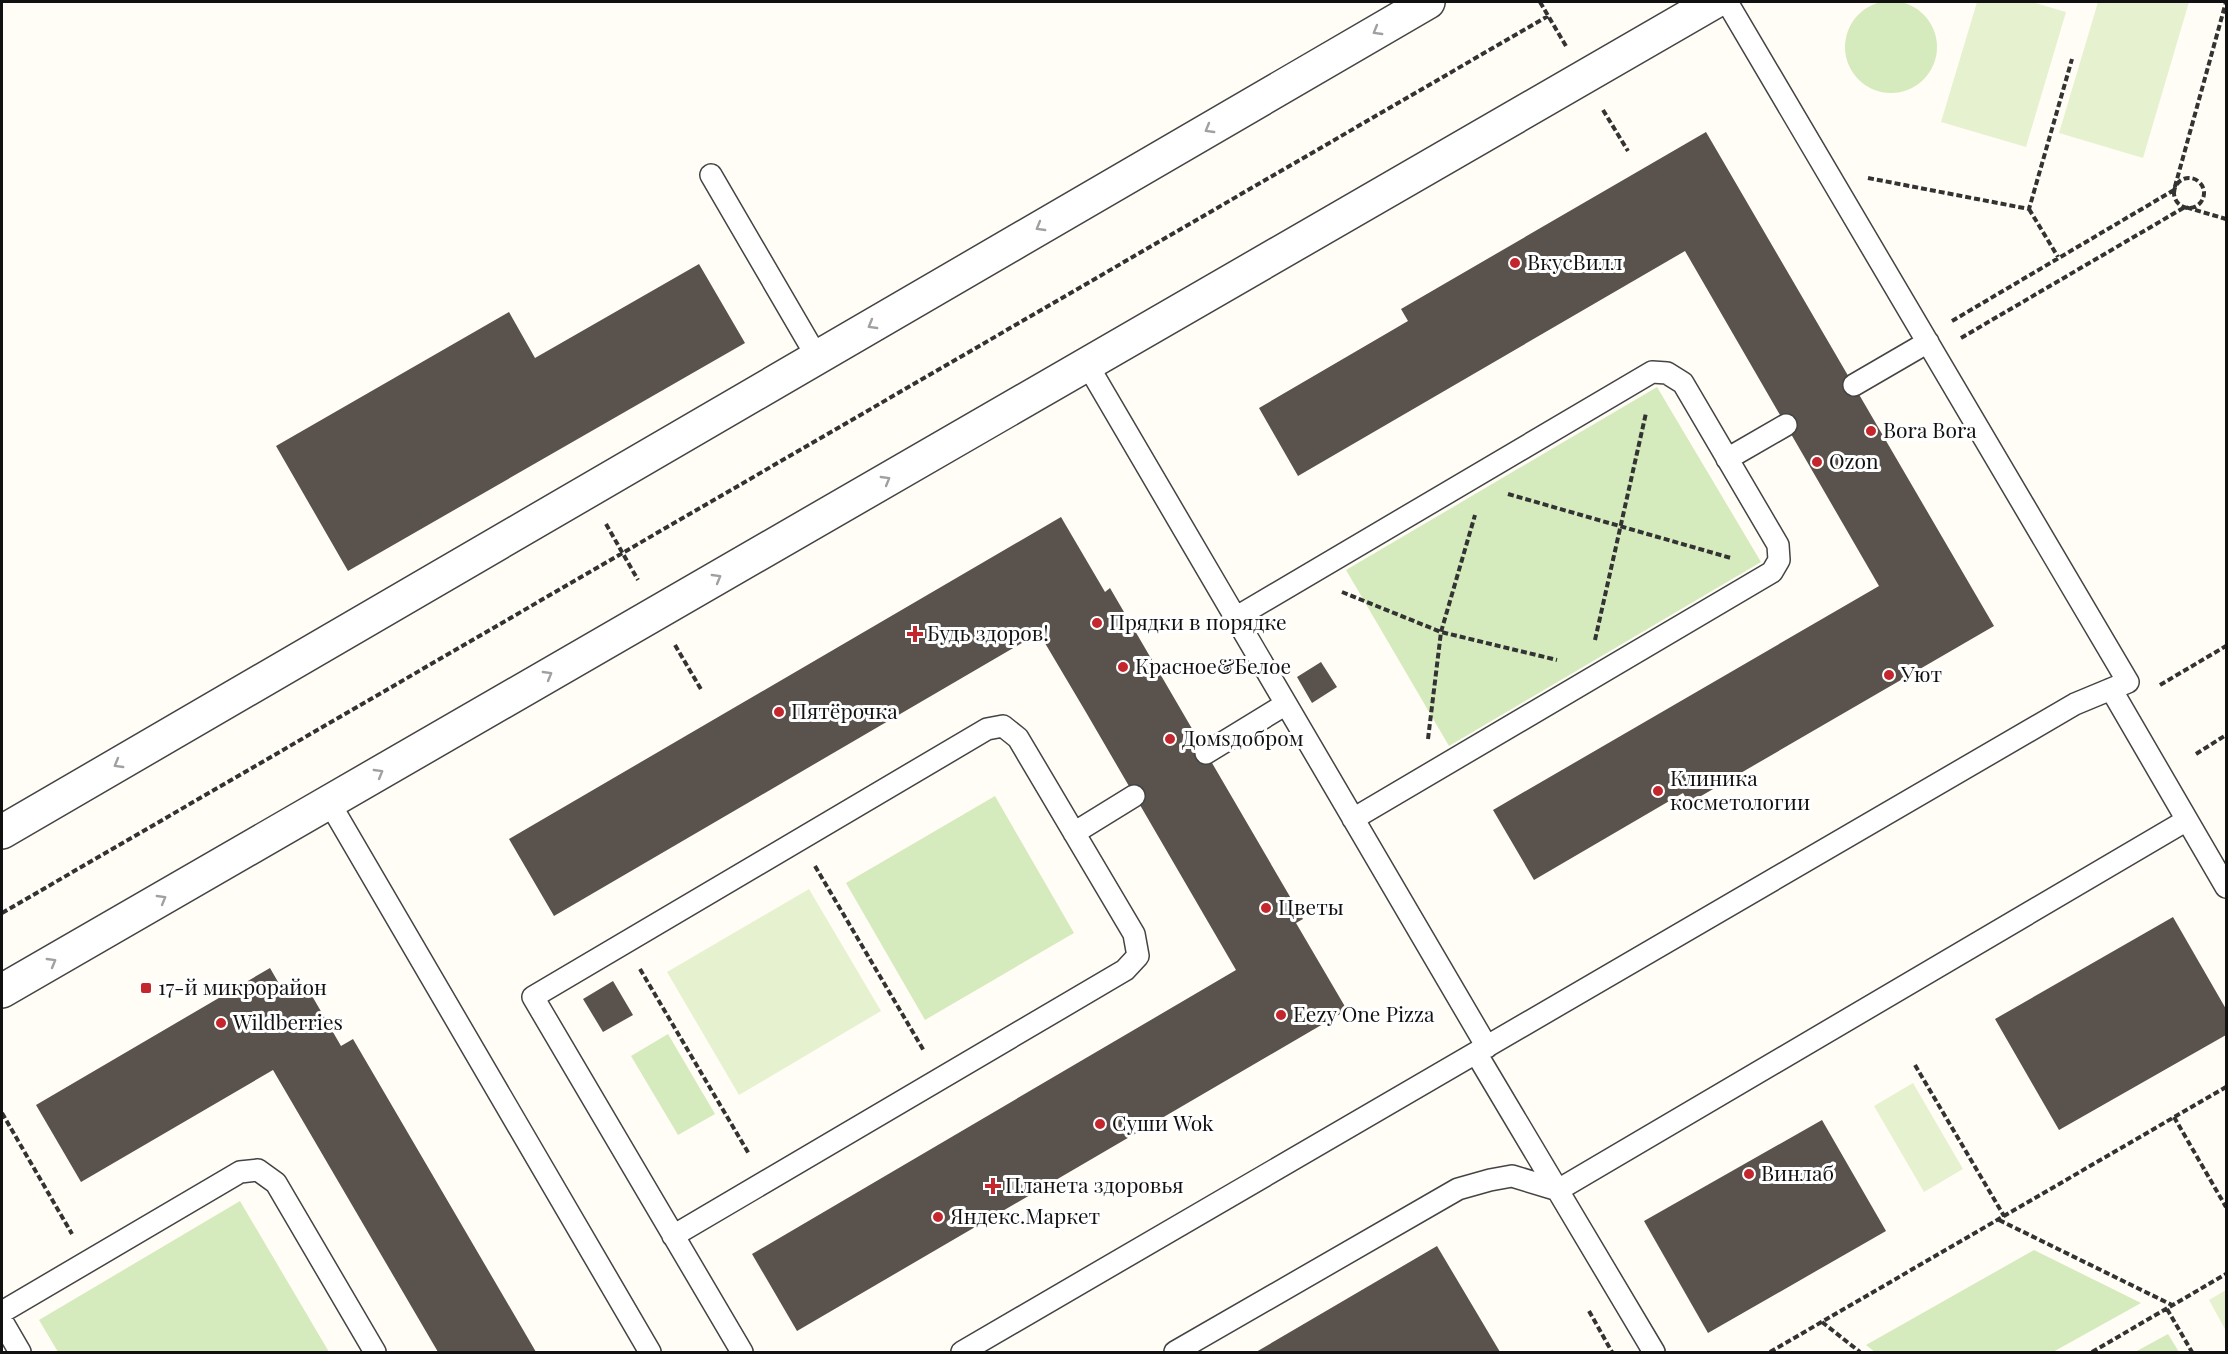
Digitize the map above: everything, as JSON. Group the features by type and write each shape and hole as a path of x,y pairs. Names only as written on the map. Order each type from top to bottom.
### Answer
{"street":[{"path":"2,832 1428,2"},
{"path":"2,991 1714,2"}],"lane":[{"path":"962,1353 2075,704 2128,682 1727,2"},
{"path":"711,175 817,357"},
{"path":"1854,385 1928,342"},
{"path":"1087,364 1353,819 1558,1190 1654,1353"},
{"path":"1235,618 1305,577 1480,482 1652,372 1667,373 1683,383 1778,545 1779,560 1772,572 1591,672 1423,778 1353,819"},
{"path":"1727,459 1786,425"},
{"path":"2111,689 2226,887"},
{"path":"1206,753 1286,704"},
{"path":"673,1236 1125,970 1138,956 1134,934 1018,738 1003,726 987,729 533,997 673,1236 742,1353"},
{"path":"1074,833 1134,796"},
{"path":"328,802 650,1353"},
{"path":"1175,1353 1458,1188 1512,1176 1558,1190 2187,820"},
{"path":"2,1312 240,1172 258,1170 276,1183 375,1353"},
{"path":"2,1321 20,1353"}],"path":[{"path":"1540,2 1569,52"},
{"path":"2226,2 2174,190 2176,201 2185,207 2226,219"},
{"path":"2,913 1548,16"},
{"path":"2058,257 2029,209 2072,59"},
{"path":"1599,103 1628,151"},
{"path":"1947,325 2174,190 2181,180 2193,177 2202,184 2204,196 2197,206 2185,207 1956,342"},
{"path":"1867,178 2029,209"},
{"path":"1305,577 1441,632 1591,672 1648,403 1667,373"},
{"path":"1423,778 1441,632 1480,482 1620,527 1746,562 1779,560"},
{"path":"601,515 641,586"},
{"path":"671,638 702,691"},
{"path":"2157,687 2226,646"},
{"path":"2196,754 2226,735"},
{"path":"799,839 940,1078"},
{"path":"625,942 765,1181"},
{"path":"1915,1065 2004,1216"},
{"path":"1770,1353 2226,1087"},
{"path":"2,1113 88,1261"},
{"path":"2175,1118 2226,1207"},
{"path":"1998,1220 2172,1305"},
{"path":"2092,1353 2226,1274"},
{"path":"2167,1309 2192,1353"},
{"path":"1822,1322 1860,1353"}],"green space":[{"path":"1891,1 1909,4 1924,14 1934,29 1937,47 1934,65 1924,80 1909,90 1891,93 1873,90 1858,80 1848,65 1845,47 1848,29 1858,14 1873,4"},
{"path":"1977,2 2032,2 2066,12 2026,147 1941,122"},
{"path":"2098,2 2189,2 2143,158 2059,133"},
{"path":"1657,387 1761,562 1449,746 1346,570"},
{"path":"995,796 1074,933 925,1020 846,883"},
{"path":"809,889 881,1011 739,1095 667,972"},
{"path":"668,1034 715,1114 678,1135 631,1056"},
{"path":"1913,1083 1963,1169 1924,1192 1874,1106"},
{"path":"240,1201 329,1352 58,1352 39,1320"},
{"path":"2034,1250 2141,1303 2053,1352 1875,1352 1866,1345"},
{"path":"2226,1290 2226,1331 2209,1300"},
{"path":"2168,1334 2179,1352 2135,1352"}],"building":[{"path":"1706,132 1994,626 1689,803 1683,793 1534,880 1493,810 1879,586 1685,251 1298,476 1259,408 1408,321 1401,309"},
{"path":"699,264 745,343 348,571 276,446 509,312 535,358"},
{"path":"1061,517 1105,592 1110,588 1303,919 1296,923 1347,1010 797,1331 752,1254 1236,970 1087,714 1039,633 554,916 509,839"},
{"path":"1321,662 1337,687 1312,703 1297,677"},
{"path":"2173,917 2226,1009 2226,1035 2059,1130 1995,1019"},
{"path":"270,968 285,994 304,982 341,1046 353,1039 536,1352 438,1352 273,1070 81,1182 36,1105"},
{"path":"613,981 633,1015 603,1032 583,999"},
{"path":"1822,1120 1886,1231 1708,1333 1644,1221"},
{"path":"1437,1246 1500,1352 1256,1352"}],"place":[{"name":"ВкусВилл","path":"1515,263"},
{"name":"Bora Bora","path":"1871,431"},
{"name":"Ozon","path":"1817,462"},
{"name":"Прядки в порядке","path":"1097,623"},
{"name":"Будь здоров!","path":"915,634"},
{"name":"Красное&Белое","path":"1123,667"},
{"name":"Уют","path":"1889,675"},
{"name":"Пятёрочка","path":"779,712"},
{"name":"Домsдобром","path":"1170,739"},
{"name":"Клиника косметологии","path":"1658,791"},
{"name":"Цветы","path":"1266,908"},
{"name":"17-й микрорайон","path":"146,988"},
{"name":"Eezy One Pizza","path":"1281,1015"},
{"name":"Wildberries","path":"221,1023"},
{"name":"Суши Wok","path":"1100,1124"},
{"name":"Винлаб","path":"1749,1174"},
{"name":"Планета здоровья","path":"993,1186"},
{"name":"Яндекс.Маркет","path":"938,1217"}]}
